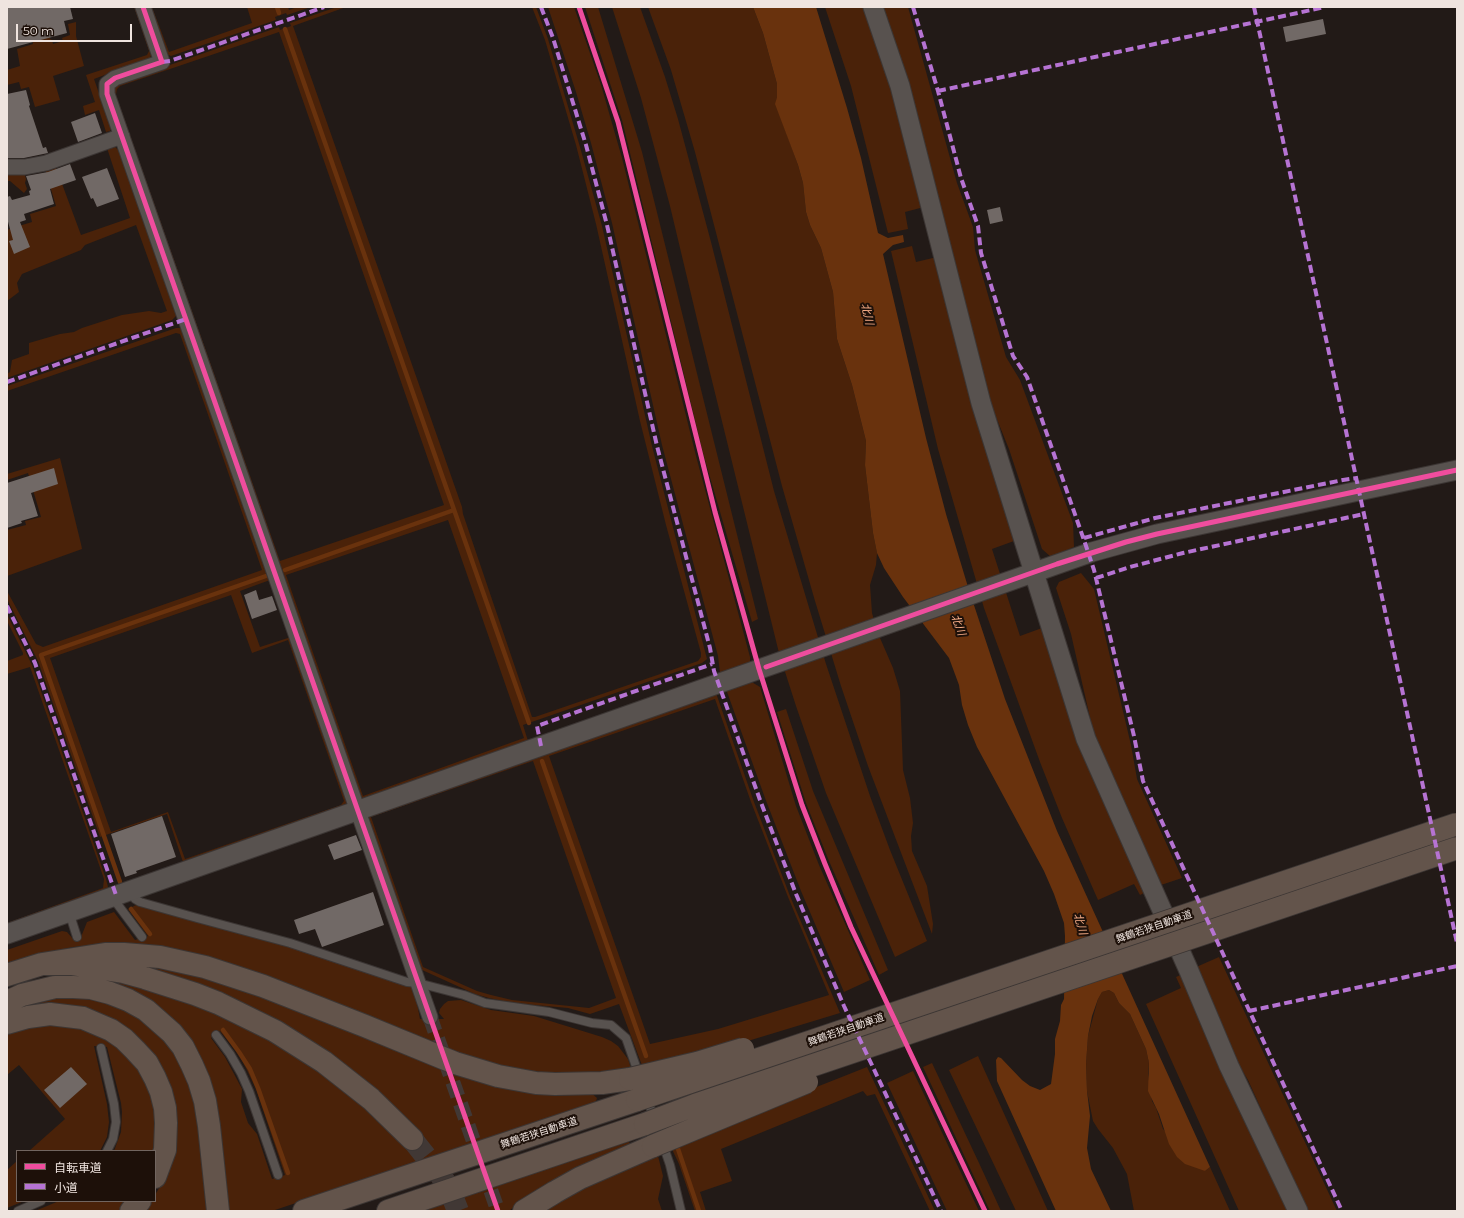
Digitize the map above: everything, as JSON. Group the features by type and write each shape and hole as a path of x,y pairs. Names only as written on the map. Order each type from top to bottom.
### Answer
{"highway":[{"name":"舞鶴若狭自動車道","path":"304,1211 638,1088 697,1063 752,1047 985,971 1062,958 1457,824"},
{"path":"388,1211 1457,848"},
{"path":"7,975 42,964 105,954 160,957 205,967 256,984 455,1063 498,1076 536,1083 602,1083 638,1088"},
{"path":"42,964 71,964 123,972 195,994 251,1018 300,1045 335,1070 371,1099 412,1139"},
{"path":"7,1002 22,995 55,987 73,986 91,988 128,1000 146,1010 172,1033 183,1047 192,1065 205,1101 218,1211"},
{"path":"524,1211 580,1178 653,1146 995,1004"},
{"path":"7,1023 28,1016 50,1014 83,1018 111,1030 124,1039 135,1050 146,1063 155,1078 161,1092 164,1108 166,1123 165,1144 161,1164 156,1175"},
{"path":"131,1211 139,1202"}],"street":[{"path":"143,7 162,62 115,78 108,84 107,94 430,1017"},
{"path":"873,7 900,86 981,403 1027,575 1086,739 1189,971 1229,1066 1298,1211"},
{"path":"7,167 25,167 46,163 122,136"},
{"path":"7,934 111,896 1092,552 1157,534 1457,470"}],"lane":[{"path":"129,890 135,899 140,902 290,943 407,982 418,983 464,995 485,1003 549,1012 592,1023 611,1025 626,1038 638,1088 670,1165 681,1211"},
{"path":"111,896 142,937"},
{"path":"70,912 77,937"},
{"path":"216,1035 230,1054 249,1091 278,1175"},
{"path":"101,1048 114,1104 116,1122 113,1139 108,1150"},
{"path":"18,1211 39,1202"}],"shaded area":[{"path":"134,7 137,7 152,54 150,58 94,79 111,128 110,131 106,132 99,110 85,115 83,106 95,102 86,75 147,55 149,51"},
{"path":"149,7 152,7 169,52 252,23 247,7 288,7 289,10 297,7 311,7 287,15 286,13 275,17 276,20 171,56 166,54"},
{"path":"337,7 346,7 293,26 462,507 463,514 532,717 535,717 698,661 701,657 640,421 596,224 576,145 545,40 532,7 536,7 548,39 602,226 652,446 707,659 702,663 523,725 528,741 361,799 114,96 114,87 118,83 279,27 280,30 291,26 290,23","holes":["279,32 444,505 280,561 116,95 117,89 120,86","448,520 524,738 363,796 286,575"]},
{"path":"548,7 574,7 601,85 622,158 696,456 750,657 750,663 720,673 718,656 662,445 612,223 576,92"},
{"path":"585,7 598,7 642,152 758,619 752,622 703,453 622,120"},
{"path":"612,7 640,7 665,77 678,119 711,242 774,491 826,664 870,796 927,941 895,957 826,793 779,653 670,206 641,98"},
{"path":"648,7 753,7 763,33 777,84 776,104 798,165 803,183 806,212 810,225 821,248 833,292 837,339 852,385 866,441 865,465 873,533 877,553 876,565 870,585 872,613 877,631 893,668 900,691 903,770 910,798 913,823 911,836 912,851 927,886 933,924 932,934 868,766 841,686 782,486 695,152 671,70"},
{"path":"825,7 866,7 892,89 924,207 905,212 908,229 888,233 851,86"},
{"path":"882,7 908,7 957,183 973,227 975,250 1006,357 1020,380 1073,523 1074,547 1051,557 1042,549 1009,449 985,390"},
{"path":"76,22 76,36 84,66 53,76 60,100 35,107 29,87 21,89 19,82 7,85 7,70 20,66 17,49 33,44 31,32 46,23 50,39 52,40 53,44 63,41 62,38 70,35 68,24"},
{"path":"115,147 121,152 176,310 176,316 172,320 7,378 7,374 10,372 12,360 29,354 29,343 60,334 74,332 122,315 149,311 161,313 167,311 136,225 85,245 81,250 22,274 17,283 19,292 7,301 7,231 9,229 32,222 30,214 56,206 45,169 55,165 81,235 130,218 107,148"},
{"path":"24,172 27,189 24,193 10,181 7,181 7,173"},
{"path":"912,246 916,262 937,257 972,398 1014,541 992,549 1020,636 1042,628 1146,892 1140,895 1134,884 1098,900 1062,818 1040,762 984,608 938,449 891,251"},
{"path":"176,328 181,328 270,580 240,591 260,647 291,637 347,798 347,804 183,862 167,814 100,837 38,661 7,599 7,591 36,644 43,647 262,570 180,334 176,333 7,391 7,386","holes":["231,595 252,653 288,640 344,801 341,805 185,859 168,812 111,832 50,658"]},
{"path":"60,458 82,549 7,576 7,530 26,525 25,521 41,517 28,473 7,480 7,474"},
{"path":"1081,573 1094,589 1131,745 1137,779 1182,878 1158,886 1094,735 1071,634 1056,588 1059,582"},
{"path":"7,614 32,665 108,887 106,891 7,926 7,923 103,888 104,879 30,667 7,674 7,661 23,655 23,653 7,621"},
{"path":"750,681 760,687 796,806 819,865 870,980 844,992 801,891 765,798 726,689"},
{"path":"716,693 754,802 790,896 840,1013 705,1054 643,1068 619,1004 590,1014 568,1008 512,1003 475,994 420,969 367,814","holes":["715,699 751,802 788,897 829,995 718,1029 650,1044 549,756","533,761 616,998 589,1008 512,1000 491,995 477,991 423,967 371,817"]},
{"path":"786,709 813,791 888,970 879,975 829,861 806,803 777,712"},
{"path":"136,905 289,946 412,987 416,998 420,1019 444,1019 439,1013 444,1004 448,1001 461,1000 491,1010 534,1016 602,1037 618,1046 628,1059 632,1071 616,1074 516,1073 99,945 73,947 7,965 7,950 62,931 67,932 73,939 81,937 87,922 114,912 135,940 148,936 128,909"},
{"path":"1219,957 1337,1211 1305,1211 1270,1136 1262,1111 1248,1080 1231,1052 1194,968"},
{"path":"135,965 172,967 277,1001 589,1091 597,1098 595,1103 272,1211 227,1211 209,1086 105,981 106,978 125,982 222,1014 391,1105","holes":["220,1031 238,1053 256,1089 285,1175 272,1179 257,1134 248,1123 241,1102 242,1089 225,1057 211,1038"]},
{"path":"1183,974 1291,1211 1239,1211 1146,1004 1181,988 1176,977"},
{"path":"1109,990 1114,993 1119,1003 1130,1014 1146,1049 1149,1063 1148,1074 1152,1101 1163,1129 1205,1171 1210,1167 1230,1211 1134,1211 1127,1174 1113,1148 1093,1121 1087,1091 1086,1064 1088,1036 1098,999 1102,992"},
{"path":"83,997 124,1008 153,1027 173,1049 194,1092 209,1211 143,1211 151,1202 156,1202 156,1193 161,1185 154,1060 30,1005 30,1003 41,999"},
{"path":"59,1024 91,1031 116,1045 136,1064 149,1087 156,1113 154,1150 114,1150 121,1132 121,1103 107,1047 94,1046 107,1104 109,1122 107,1137 100,1150 30,1150 65,1119 19,1065 7,1075 7,1033 28,1026"},
{"path":"978,1056 1048,1211 1016,1211 949,1070"},
{"path":"932,1063 1001,1211 990,1211 923,1067"},
{"path":"867,1067 935,1211 930,1211 875,1094 867,1096 863,1091 721,1149 732,1181 700,1192 706,1211 695,1211 679,1164 670,1145"},
{"path":"913,1071 979,1211 947,1211 887,1083"},
{"path":"629,1139 630,1148 515,1206 509,1211 419,1211"},
{"path":"657,1152 663,1176 658,1199 662,1211 539,1211 549,1205"},
{"path":"16,1162 16,1202 22,1202 7,1208 7,1170"},
{"path":"57,1202 128,1202 119,1211 35,1211"}],"water":[{"name":"北川","path":"753,7 816,7 861,158 878,233 888,238 903,235 904,242 893,245 883,254 926,438 946,514 968,587 1005,699 1057,831 1210,1167 1205,1171 1185,1164 1177,1157 1169,1144 1159,1114 1148,1091 1149,1063 1146,1049 1130,1014 1119,1003 1114,993 1109,990 1102,992 1092,1016 1088,1036 1086,1064 1090,1116 1087,1148 1091,1169 1111,1211 1056,1211 997,1081 996,1060 998,1057 1001,1058 1022,1080 1030,1086 1040,1090 1051,1084 1055,1054 1055,1039 1060,1021 1061,1005 1064,999 1064,923 1044,871 977,747 968,725 962,705 959,685 949,658 903,597 884,568 877,553 873,533 865,465 866,441 852,385 837,339 833,292 821,248 810,225 806,212 803,183 798,165 775,104 777,97 777,84 763,33"}],"building":[{"path":"7,7 70,7 73,19 64,21 67,33 7,49"},
{"path":"1323,19 1326,34 1286,42 1283,27"},
{"path":"26,90 29,106 43,148 46,147 48,153 24,158 7,158 7,94"},
{"path":"95,113 102,133 78,142 71,122"},
{"path":"70,164 76,180 50,189 54,204 24,214 26,220 20,222 30,247 14,254 9,241 13,240 7,218 7,197 10,196 12,200 30,195 29,191 31,190 26,176 48,172"},
{"path":"107,168 119,199 97,207 93,198 91,199 82,177"},
{"path":"1000,207 1003,221 990,224 987,210"},
{"path":"54,468 58,484 31,493 38,516 21,521 22,523 7,528 7,483"},
{"path":"256,590 259,600 272,596 277,610 252,619 244,595"},
{"path":"162,816 176,857 136,871 137,873 125,877 111,834"},
{"path":"356,835 362,850 334,860 328,845"},
{"path":"373,892 384,925 322,947 315,929 299,934 294,920"},
{"path":"71,1067 87,1084 60,1108 44,1090"}],"waterway":[{"path":"277,7 279,13"},
{"path":"285,29 529,723"},
{"path":"285,570 454,510"},
{"path":"120,882 41,655 266,576"},
{"path":"542,761 646,1056"},
{"path":"131,909 150,934"},
{"path":"223,1030 250,1069 288,1173"},
{"path":"676,1143 699,1211"}],"tunnel":[{"path":"430,1017 498,1211"},
{"path":"412,1139 449,1188 458,1211"}],"marked path":[{"path":"162,62 170,61 324,7"},
{"path":"541,7 553,38 586,145 607,225 657,446 710,648 714,671 760,800 796,894 844,1006 941,1211"},
{"path":"913,7 938,91 961,178 978,226 981,253 1013,356 1027,377 1094,570 1134,736 1143,781 1342,1211"},
{"path":"1254,7 1457,943"},
{"path":"938,91 1325,7"},
{"path":"7,382 186,319"},
{"path":"1084,538 1155,518 1357,478"},
{"path":"1096,578 1183,553 1364,514"},
{"path":"7,606 35,663 116,895"},
{"path":"541,746 537,726 712,664"},
{"path":"1249,1011 1457,966"}],"cycle path":[{"path":"143,7 162,62 115,78 107,84 107,94 498,1211"},
{"path":"579,7 618,122 715,512 759,669 802,805 851,927 985,1211"},
{"path":"766,667 1057,564 1126,542 1157,534 1457,470"}]}
